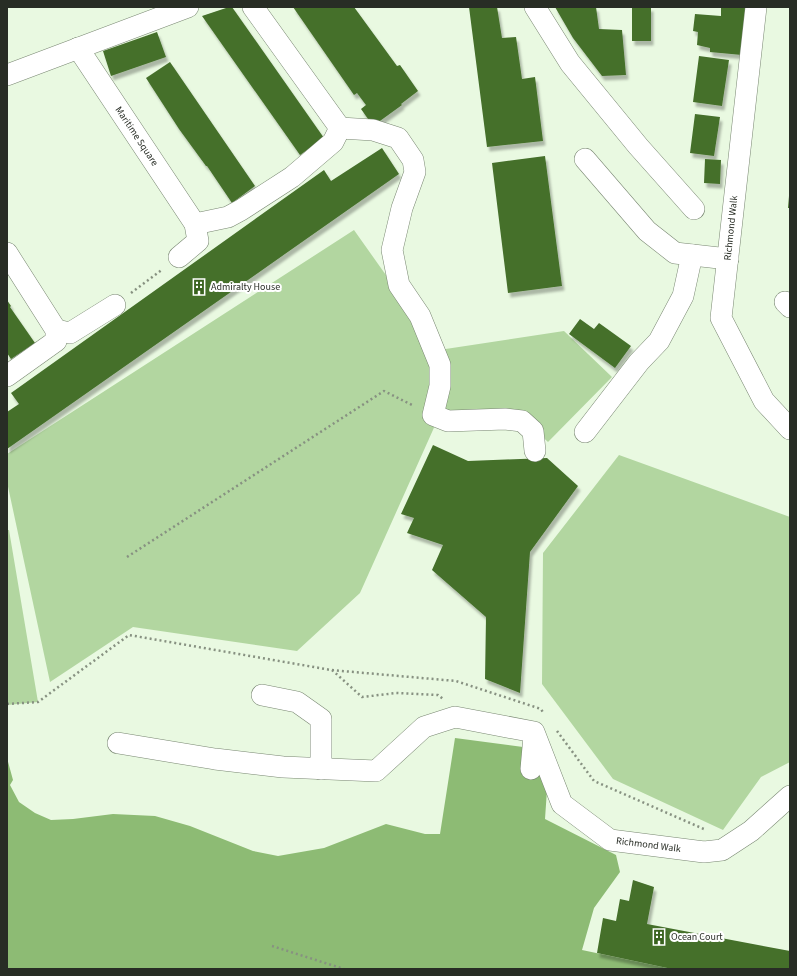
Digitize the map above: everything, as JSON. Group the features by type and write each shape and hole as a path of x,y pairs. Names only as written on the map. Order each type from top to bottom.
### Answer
{"street":[{"path":"7,75 188,7"},
{"path":"253,7 340,128"},
{"path":"536,7 570,63 638,146 694,209"},
{"name":"Richmond Walk","path":"756,7 721,318 764,401 790,429"},
{"name":"Maritime Square","path":"78,48 195,224"},
{"path":"179,257 198,241 195,224 228,217 292,177 333,142 340,128"},
{"path":"340,128 374,130 398,138 413,160 415,172 402,208 392,250 399,285 420,316 440,365 440,386 433,415 448,421 505,419 522,421 533,431 535,452"},
{"path":"585,159 647,231 675,253 728,259"},
{"path":"7,253 56,330 56,341 7,376"},
{"path":"585,432 639,362 659,341 683,296 692,255"},
{"path":"56,330 70,333 115,305"},
{"path":"262,696 297,702 321,719 321,769"},
{"path":"118,743 216,759 283,767 376,771 424,727 460,719 540,723 531,769"},
{"name":"Richmond Walk","path":"540,723 562,804 610,840 704,852 722,850 751,831 790,796"}],"path":[{"path":"115,305 179,257"},
{"path":"127,557 384,391 433,415"},
{"path":"7,704 38,702 129,635 331,670 456,681 541,710 540,723"},
{"path":"331,670 362,697 396,693 438,695 460,719"},
{"path":"554,727 594,781 708,831"},
{"path":"272,946 344,969"}],"shaded area":[{"path":"354,230 439,350 564,331 612,377 548,442 513,410 441,412 360,593 297,651 133,627 50,682 7,482 7,454"},
{"path":"619,455 790,517 790,762 761,777 723,830 613,779 542,684 543,553"},
{"path":"7,530 9,530 38,702 7,705"},
{"path":"455,738 523,747 548,775 545,819 616,855 620,872 594,908 582,950 672,969 7,969 7,758 13,780 10,785 19,802 35,813 51,820 113,814 155,816 190,826 253,851 278,856 324,848 386,824 425,834 440,834"}],"building":[{"path":"232,7 324,138 300,155 202,16"},
{"path":"293,7 354,7 397,66 400,65 418,91 401,104 402,105 373,126 361,109 366,105 357,93 354,95"},
{"path":"469,7 497,7 502,38 516,37 522,79 535,77 543,141 487,147"},
{"path":"555,7 596,7 599,29 622,30 626,75 602,76 573,38"},
{"path":"632,7 651,7 651,41 632,41"},
{"path":"721,7 748,7 742,55 710,52 710,48 697,45 698,32 693,31 695,14 721,16"},
{"path":"157,32 166,57 111,76 103,51"},
{"path":"699,56 729,60 722,106 693,102"},
{"path":"170,62 255,186 232,203 207,166 179,129 146,78"},
{"path":"695,114 720,117 714,156 690,153"},
{"name":"Admiralty House","path":"382,148 399,174 7,449 7,412 19,404 11,393 324,170 331,181"},
{"path":"545,156 562,286 508,293 492,163"},
{"path":"705,159 721,160 720,184 704,183"},
{"path":"789,196 790,208 788,208"},
{"path":"7,300 11,306 10,307 35,343 11,359 7,353"},
{"path":"580,319 594,329 599,323 631,346 615,368 569,334"},
{"path":"433,445 468,461 547,458 578,486 530,552 520,693 485,679 486,617 432,570 443,545 407,533 414,518 401,514"},
{"name":"Ocean Court","path":"633,880 654,887 647,924 790,951 790,969 672,969 597,953 603,918 616,921 620,899 629,901"}],"place":[{"name":"Admiralty House","path":"199,287"},
{"name":"Ocean Court","path":"659,937"}]}
